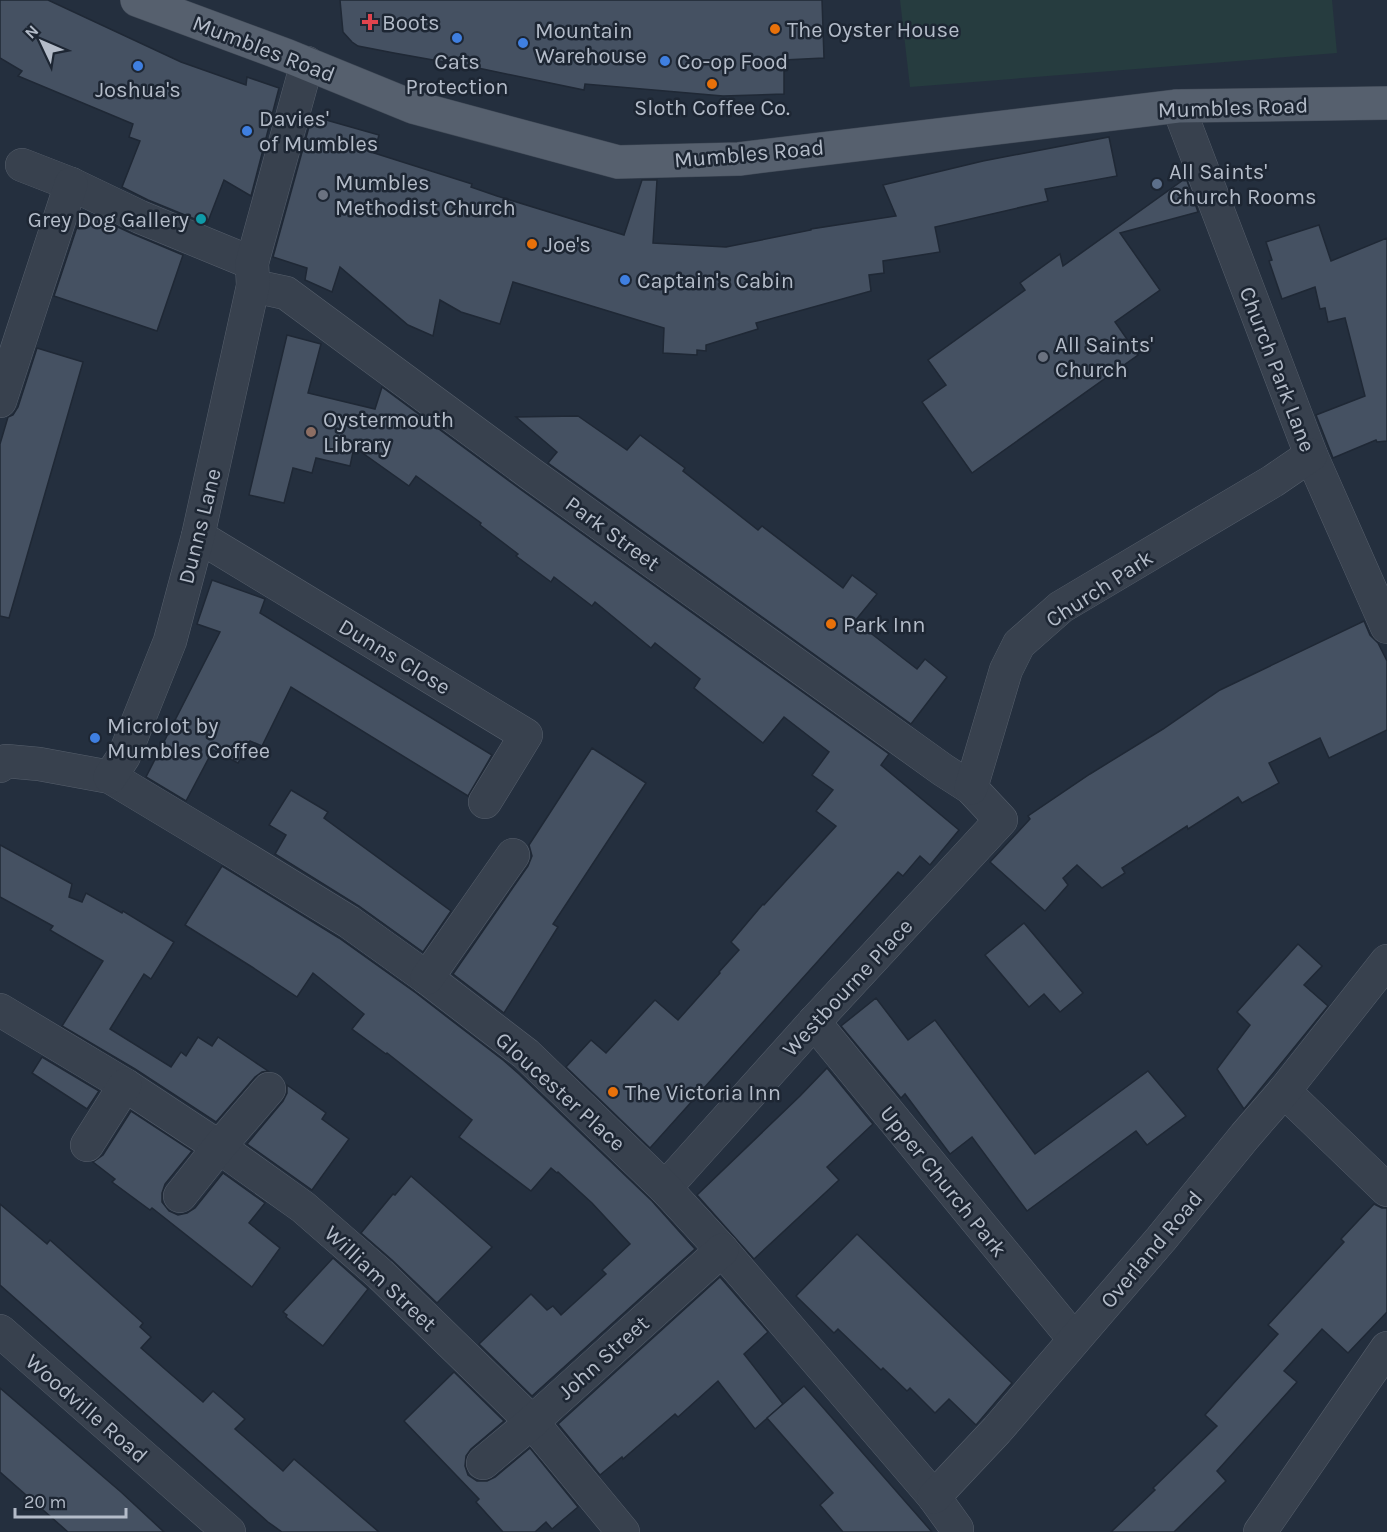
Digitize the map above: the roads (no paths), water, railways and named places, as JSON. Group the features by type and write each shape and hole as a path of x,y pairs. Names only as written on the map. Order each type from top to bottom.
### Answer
{"main road":[{"name":"Mumbles Road","path":"137,0 307,63 413,107 618,162 739,159 1178,106 1387,103"}],"street":[{"name":"Dunns Lane","path":"110,777 124,756 170,641 198,536 252,275 307,63"},
{"name":"Church Park Lane","path":"1178,106 1311,455 1387,627"},
{"path":"22,165 71,184 252,275"},
{"path":"0,400 71,184"},
{"name":"Park Street","path":"252,275 286,293 531,474 971,788"},
{"name":"Church Park","path":"971,788 1006,670 1019,644 1061,608 1273,481 1311,455"},
{"name":"Dunns Close","path":"198,536 526,735 485,802"},
{"path":"0,766 6,761 39,764 110,777"},
{"name":"Gloucester Place","path":"110,777 349,922 526,1054 665,1188 722,1250 934,1497"},
{"name":"Westbourne Place","path":"665,1188 814,1022 1001,820 971,788"},
{"path":"427,978 513,855"},
{"name":"Overland Road","path":"934,1497 997,1430 1161,1239 1284,1091 1387,961"},
{"name":"William Street","path":"0,1010 125,1085 219,1147 303,1207 372,1266 532,1422 623,1532"},
{"name":"Upper Church Park","path":"814,1022 1074,1339"},
{"path":"87,1145 125,1085"},
{"path":"180,1196 269,1089"},
{"path":"1284,1091 1387,1190"},
{"name":"John Street","path":"483,1463 532,1422 722,1250"},
{"name":"Woodville Road","path":"0,1331 229,1532"},
{"path":"1260,1532 1387,1348"},
{"path":"934,1497 957,1532"}],"place":[{"name":"Boots","path":"370,22"},
{"name":"The Oyster House","path":"775,29"},
{"name":"Cats Protection","path":"457,38"},
{"name":"Mountain Warehouse","path":"523,43"},
{"name":"Co-op Food","path":"665,61"},
{"name":"Joshua's","path":"138,66"},
{"name":"Sloth Coffee Co.","path":"712,84"},
{"name":"Davies' of Mumbles","path":"247,131"},
{"name":"All Saints' Church Rooms","path":"1157,184"},
{"name":"Mumbles Methodist Church","path":"323,195"},
{"name":"Grey Dog Gallery","path":"201,219"},
{"name":"Joe's","path":"532,244"},
{"name":"Captain's Cabin","path":"625,280"},
{"name":"All Saints' Church","path":"1043,357"},
{"name":"Oystermouth Library","path":"311,432"},
{"name":"Park Inn","path":"831,624"},
{"name":"Microlot by Mumbles Coffee","path":"95,738"},
{"name":"The Victoria Inn","path":"613,1092"}]}
